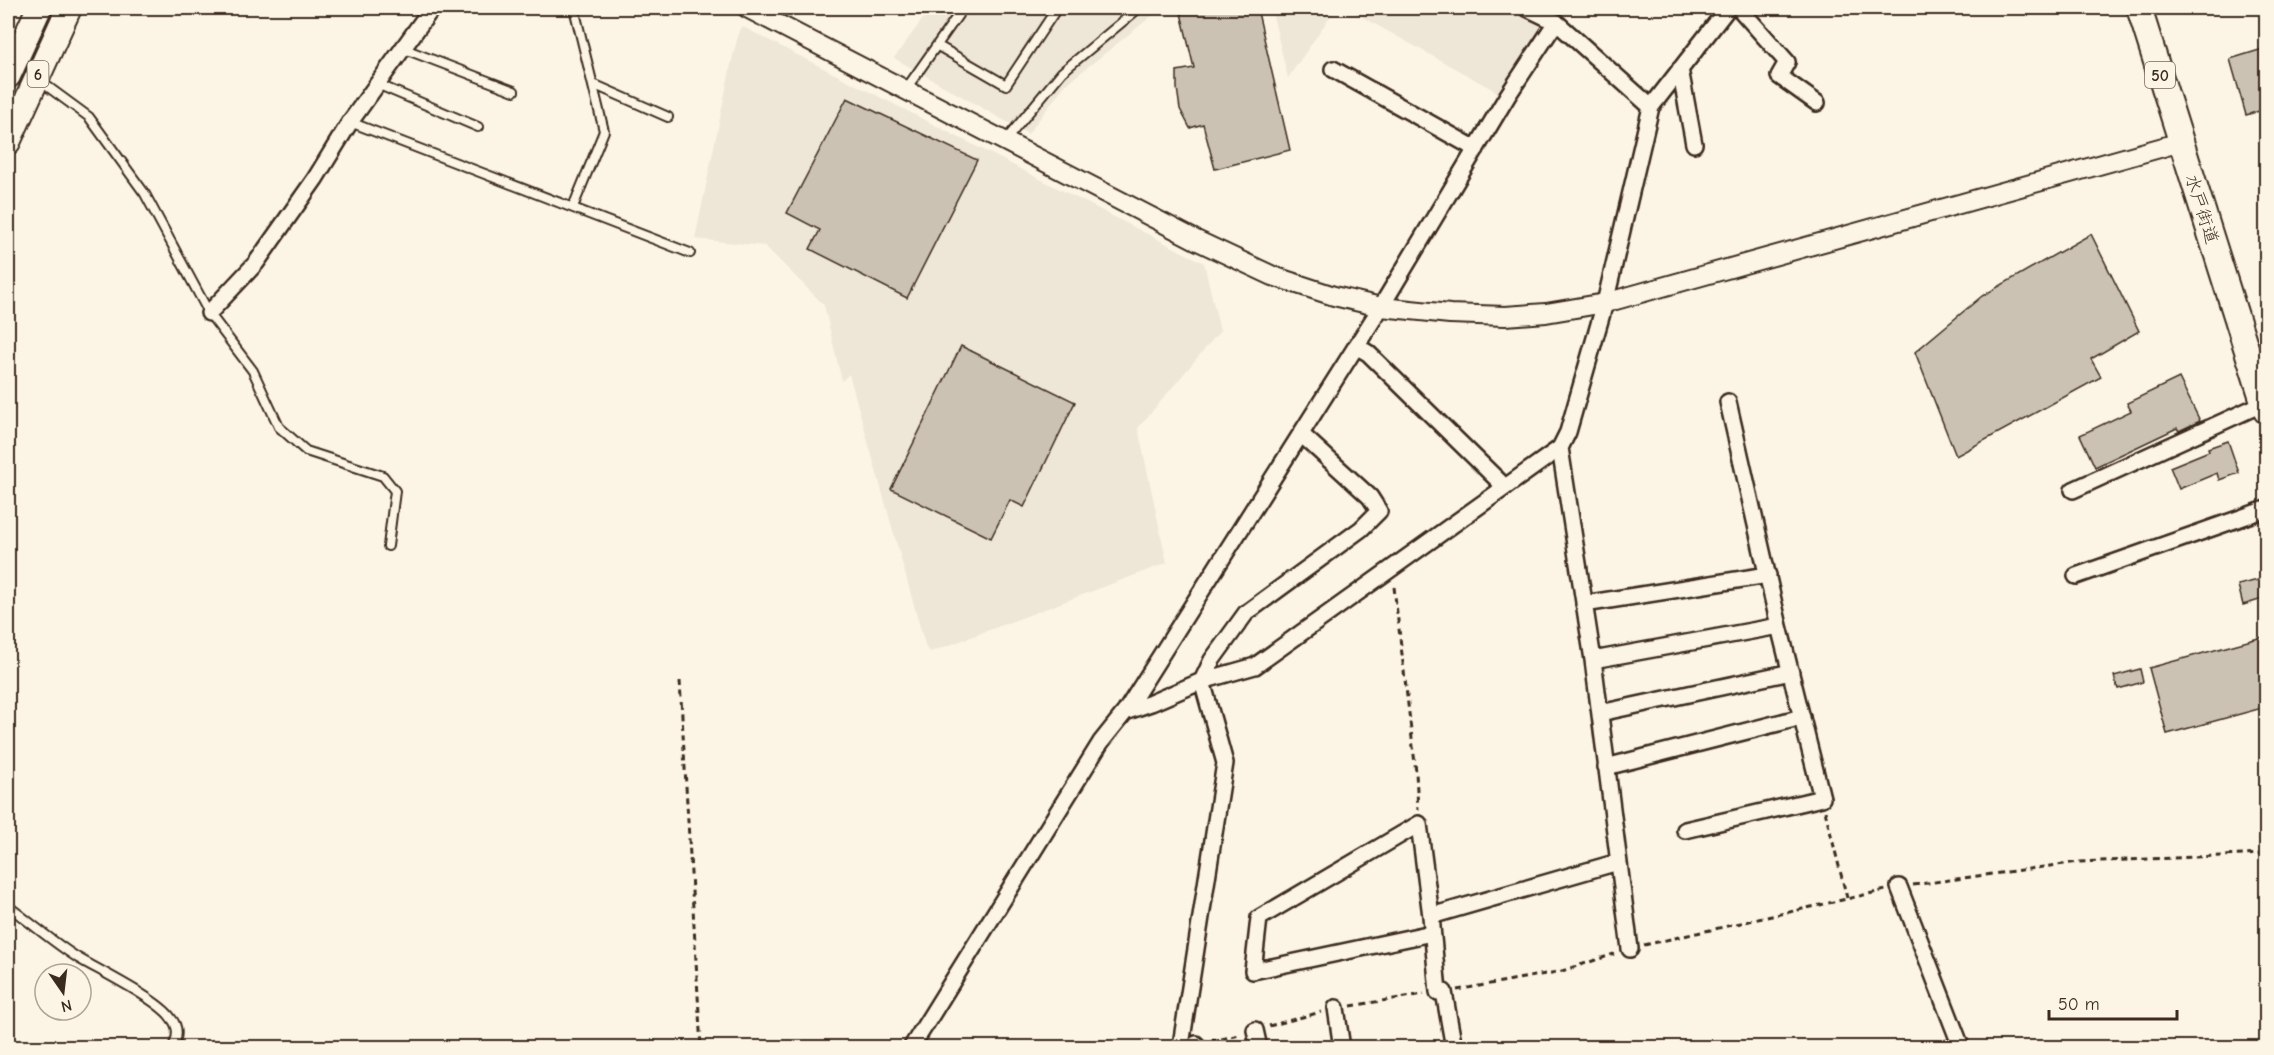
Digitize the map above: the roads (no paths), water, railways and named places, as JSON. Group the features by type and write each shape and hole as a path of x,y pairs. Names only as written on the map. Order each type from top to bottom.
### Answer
{"main road":[{"name":"6","path":"8,76 39,8"},
{"name":"6","path":"8,142 69,8"},
{"name":"水戸街道","path":"2139,8 2265,407"}],"street":[{"path":"209,314 256,263 315,179 350,122 432,8"},
{"path":"747,8 1238,261 1273,276 1334,296 1381,307 1450,314 1505,316 1546,313 1605,303 2181,142"},
{"path":"1527,8 1556,22 1651,107"},
{"path":"1125,711 1151,703 1202,681 1255,666 1560,448 1568,432 1605,303 1651,107 1728,8"},
{"path":"1739,8 1787,62 1779,76 1816,103"},
{"path":"911,1047 1101,742 1125,711 1381,307 1556,22"},
{"path":"1333,69 1476,149"},
{"path":"1680,69 1694,144"},
{"path":"1356,346 1368,353 1506,487"},
{"path":"1686,830 1822,798 1779,626 1728,402"},
{"path":"2073,490 2265,407"},
{"path":"1191,1045 1225,764 1202,681 1212,660 1246,613 1361,530 1379,512 1370,496 1301,434"},
{"path":"1560,448 1593,660 1630,949"},
{"path":"2076,576 2266,509"},
{"path":"1584,604 1768,575"},
{"path":"1593,660 1779,626"},
{"path":"1599,713 1791,672"},
{"path":"1606,767 1802,717"},
{"path":"1432,933 1253,972 1259,918 1419,824 1441,992 1454,1047"},
{"path":"1431,915 1618,862"},
{"path":"1899,887 1960,1044 1950,1047"},
{"path":"1336,1008 1342,1047"},
{"path":"1255,1030 1259,1047"}],"lane":[{"path":"573,207 604,131 574,8"},
{"path":"905,90 963,8"},
{"path":"938,46 1005,85 1057,8"},
{"path":"1005,141 1051,82 1139,8"},
{"path":"402,48 513,91"},
{"path":"36,78 89,117 145,194 209,314 253,371 279,427 306,451 383,476 395,491 388,546"},
{"path":"377,84 478,127"},
{"path":"593,84 668,117"},
{"path":"350,122 690,253"},
{"path":"8,906 75,956 158,1006 171,1017 176,1026 177,1040 172,1047"}]}
